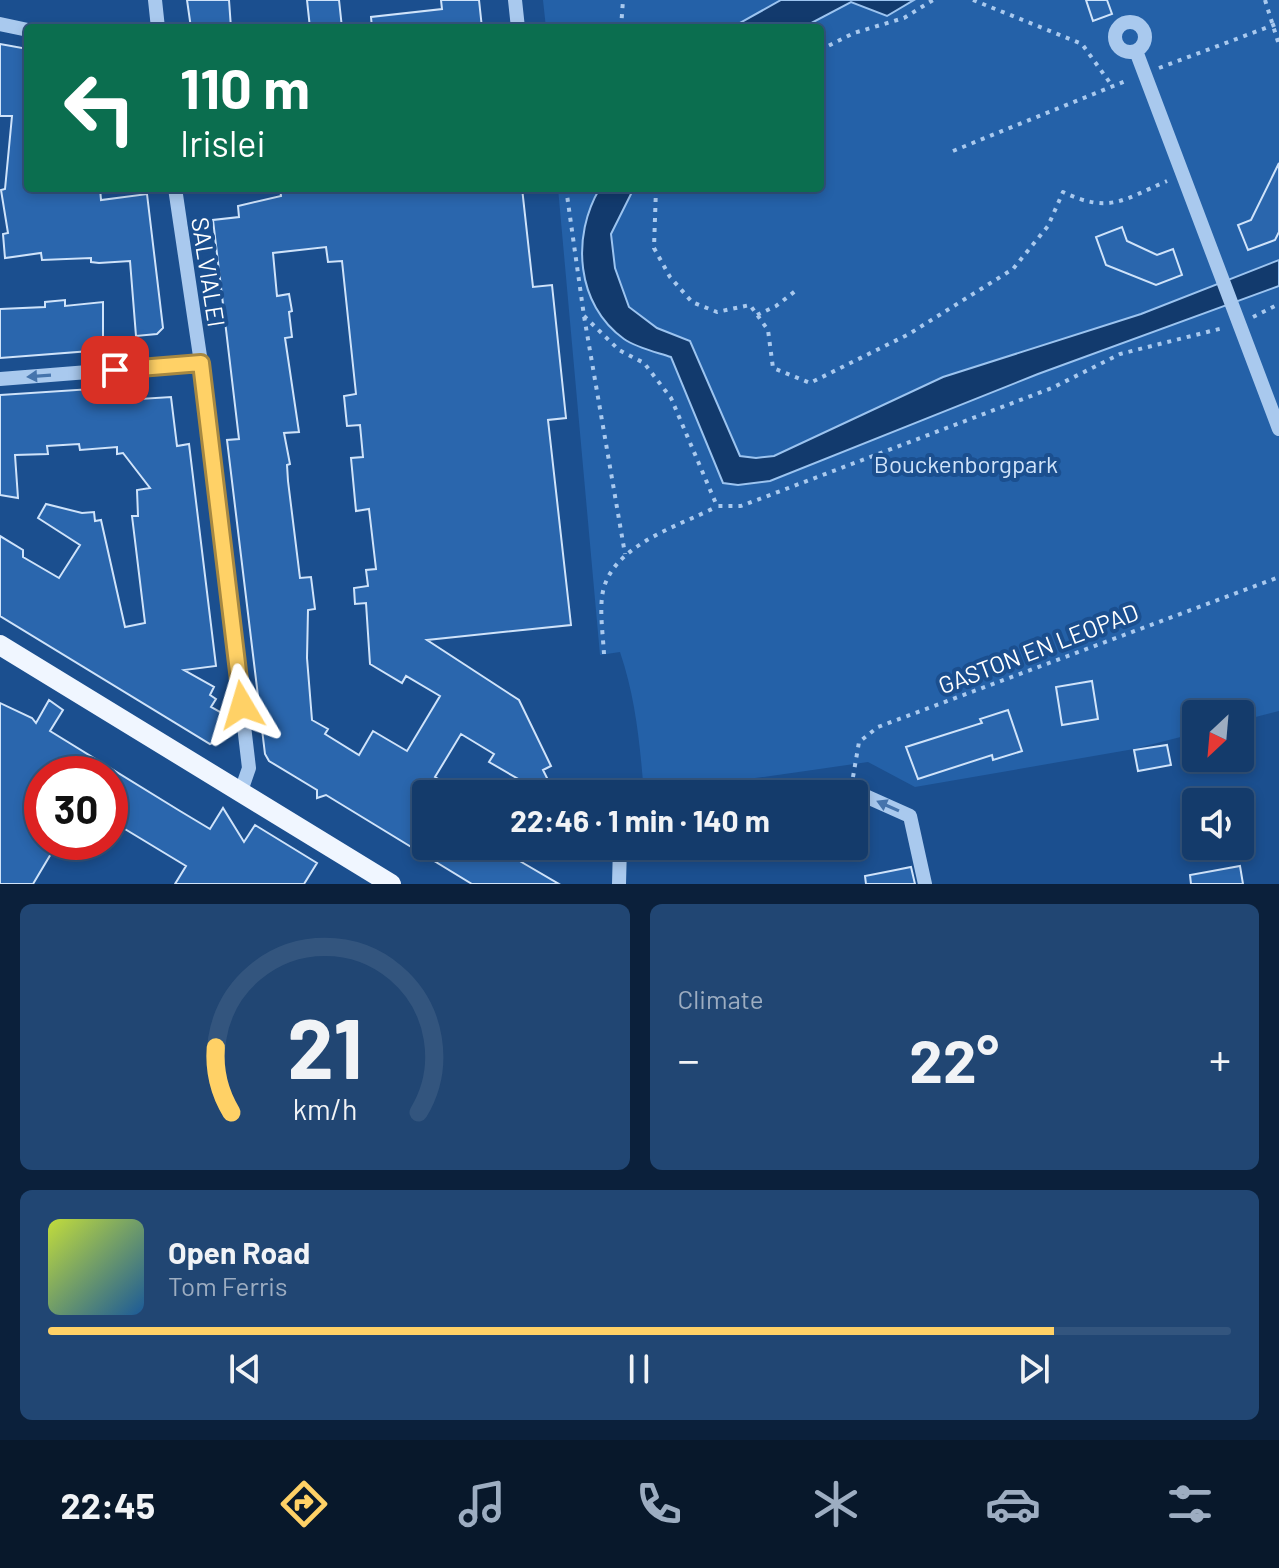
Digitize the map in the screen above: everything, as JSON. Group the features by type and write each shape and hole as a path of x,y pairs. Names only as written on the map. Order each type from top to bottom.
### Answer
{"main road":[{"path":"0,645 391,884"}],"street":[{"path":"155,0 158,24"},
{"path":"515,0 518,24"},
{"path":"0,24 24,29"},
{"path":"1136,51 1279,429"},
{"name":"SALVIALEI","path":"176,192 201,363 249,768 241,791"},
{"path":"0,379 201,363"},
{"path":"868,797 910,816 925,884"},
{"path":"619,884 620,860"}],"path":[{"path":"621,24 623,0"},
{"path":"824,48 854,33 904,18 933,0"},
{"path":"973,0 1082,44 1113,87"},
{"path":"1265,0 1279,45"},
{"path":"953,151 1144,73 1279,23"},
{"path":"656,192 654,248 670,277 692,302 717,312 750,305 768,330 773,368 810,383 909,334 1013,269 1048,226 1063,192 1087,204 1108,204 1183,174"},
{"path":"567,192 584,316 625,554"},
{"path":"757,315 776,306 798,289"},
{"path":"604,654 602,597 607,580 625,554 717,506 741,506 1052,388 1120,354 1240,324 1279,304"},
{"path":"584,316 619,350 644,363 671,398 717,506"},
{"name":"GASTON EN LEOPAD","path":"853,780 859,742 878,727 1279,577"}],"green space":[{"name":"Bouckenborgpark","path":"543,0 1279,0 1279,711 1254,717 1254,700 1182,700 1182,737 1134,749 915,787 868,762 742,780 643,780 634,705 620,652 600,655 558,192 824,192 824,24 546,24"}],"shaded area":[{"path":"781,0 914,0 887,16 851,2 810,24 738,24"},
{"path":"598,192 632,192 611,234 615,268 629,307 657,328 690,341 740,456 756,458 774,456 943,377 1141,314 1279,260 1279,286 1038,374 770,481 738,485 723,483 671,357 624,339 608,325 596,308 583,269 582,248 591,207"}],"building":[{"path":"187,0 229,0 231,24 190,24"},
{"path":"307,0 339,0 342,24 310,24"},
{"path":"441,0 479,0 482,24 372,24 371,17 442,9"},
{"path":"1086,0 1107,0 1112,14 1093,21"},
{"path":"0,44 24,48 24,192 100,192 101,200 147,194 163,328 157,334 136,336 130,261 99,263 91,262 91,258 42,260 41,253 5,258 3,234 8,233 1,190 5,189 12,116 0,116"},
{"path":"1279,163 1279,232 1275,240 1248,250 1238,225 1251,220"},
{"path":"280,192 522,192 533,287 552,285 566,418 548,420 571,625 427,640 519,700 551,766 543,770 548,780 520,780 489,762 494,754 461,734 435,777 440,780 412,780 412,847 326,795 317,798 317,790 269,761 265,754 227,440 239,439 213,220 239,217 238,206 281,196","holes":["326,247 328,262 342,261 356,394 344,396 347,426 360,425 363,457 351,458 356,511 369,509 376,569 366,570 368,586 354,588 355,604 366,603 370,664 402,683 406,676 440,696 407,751 373,731 359,755 325,734 328,729 312,720 307,658 308,610 315,609 311,577 300,578 288,481 287,465 290,464 284,433 299,432 285,338 292,337 289,312 292,311 289,294 277,296 273,253"]},
{"path":"1122,227 1127,241 1157,255 1173,249 1182,275 1156,285 1106,265 1096,237"},
{"path":"65,300 65,306 103,302 103,350 0,358 0,309 45,307 45,302"},
{"path":"107,388 108,401 171,397 177,446 189,444 216,666 184,670 214,687 210,695 216,699 211,707 222,713 224,737 210,744 0,616 0,536 23,550 23,557 59,578 80,545 38,518 46,504 82,513 94,512 95,521 101,520 125,627 145,623 132,516 138,516 137,490 150,488 123,453 117,454 117,447 80,450 79,444 47,446 48,454 15,455 18,498 0,495 0,395"},
{"path":"1092,681 1098,719 1062,725 1056,687"},
{"path":"49,700 63,710 50,731 91,756 24,756 24,860 47,860 33,884 0,884 0,703 32,718 36,723"},
{"path":"1008,710 1022,751 993,760 992,755 918,779 906,747 982,723 980,719"},
{"path":"1167,745 1171,765 1138,771 1134,750"},
{"path":"128,779 210,829 223,808 244,842 255,825 317,863 304,884 175,884 186,866 128,831"},
{"path":"433,860 518,860 559,884 472,884"},
{"path":"1240,866 1243,884 1191,884 1190,875"},
{"path":"911,867 915,884 866,884 865,876"}],"route":[{"path":"115,370 201,363 242,705"}]}
